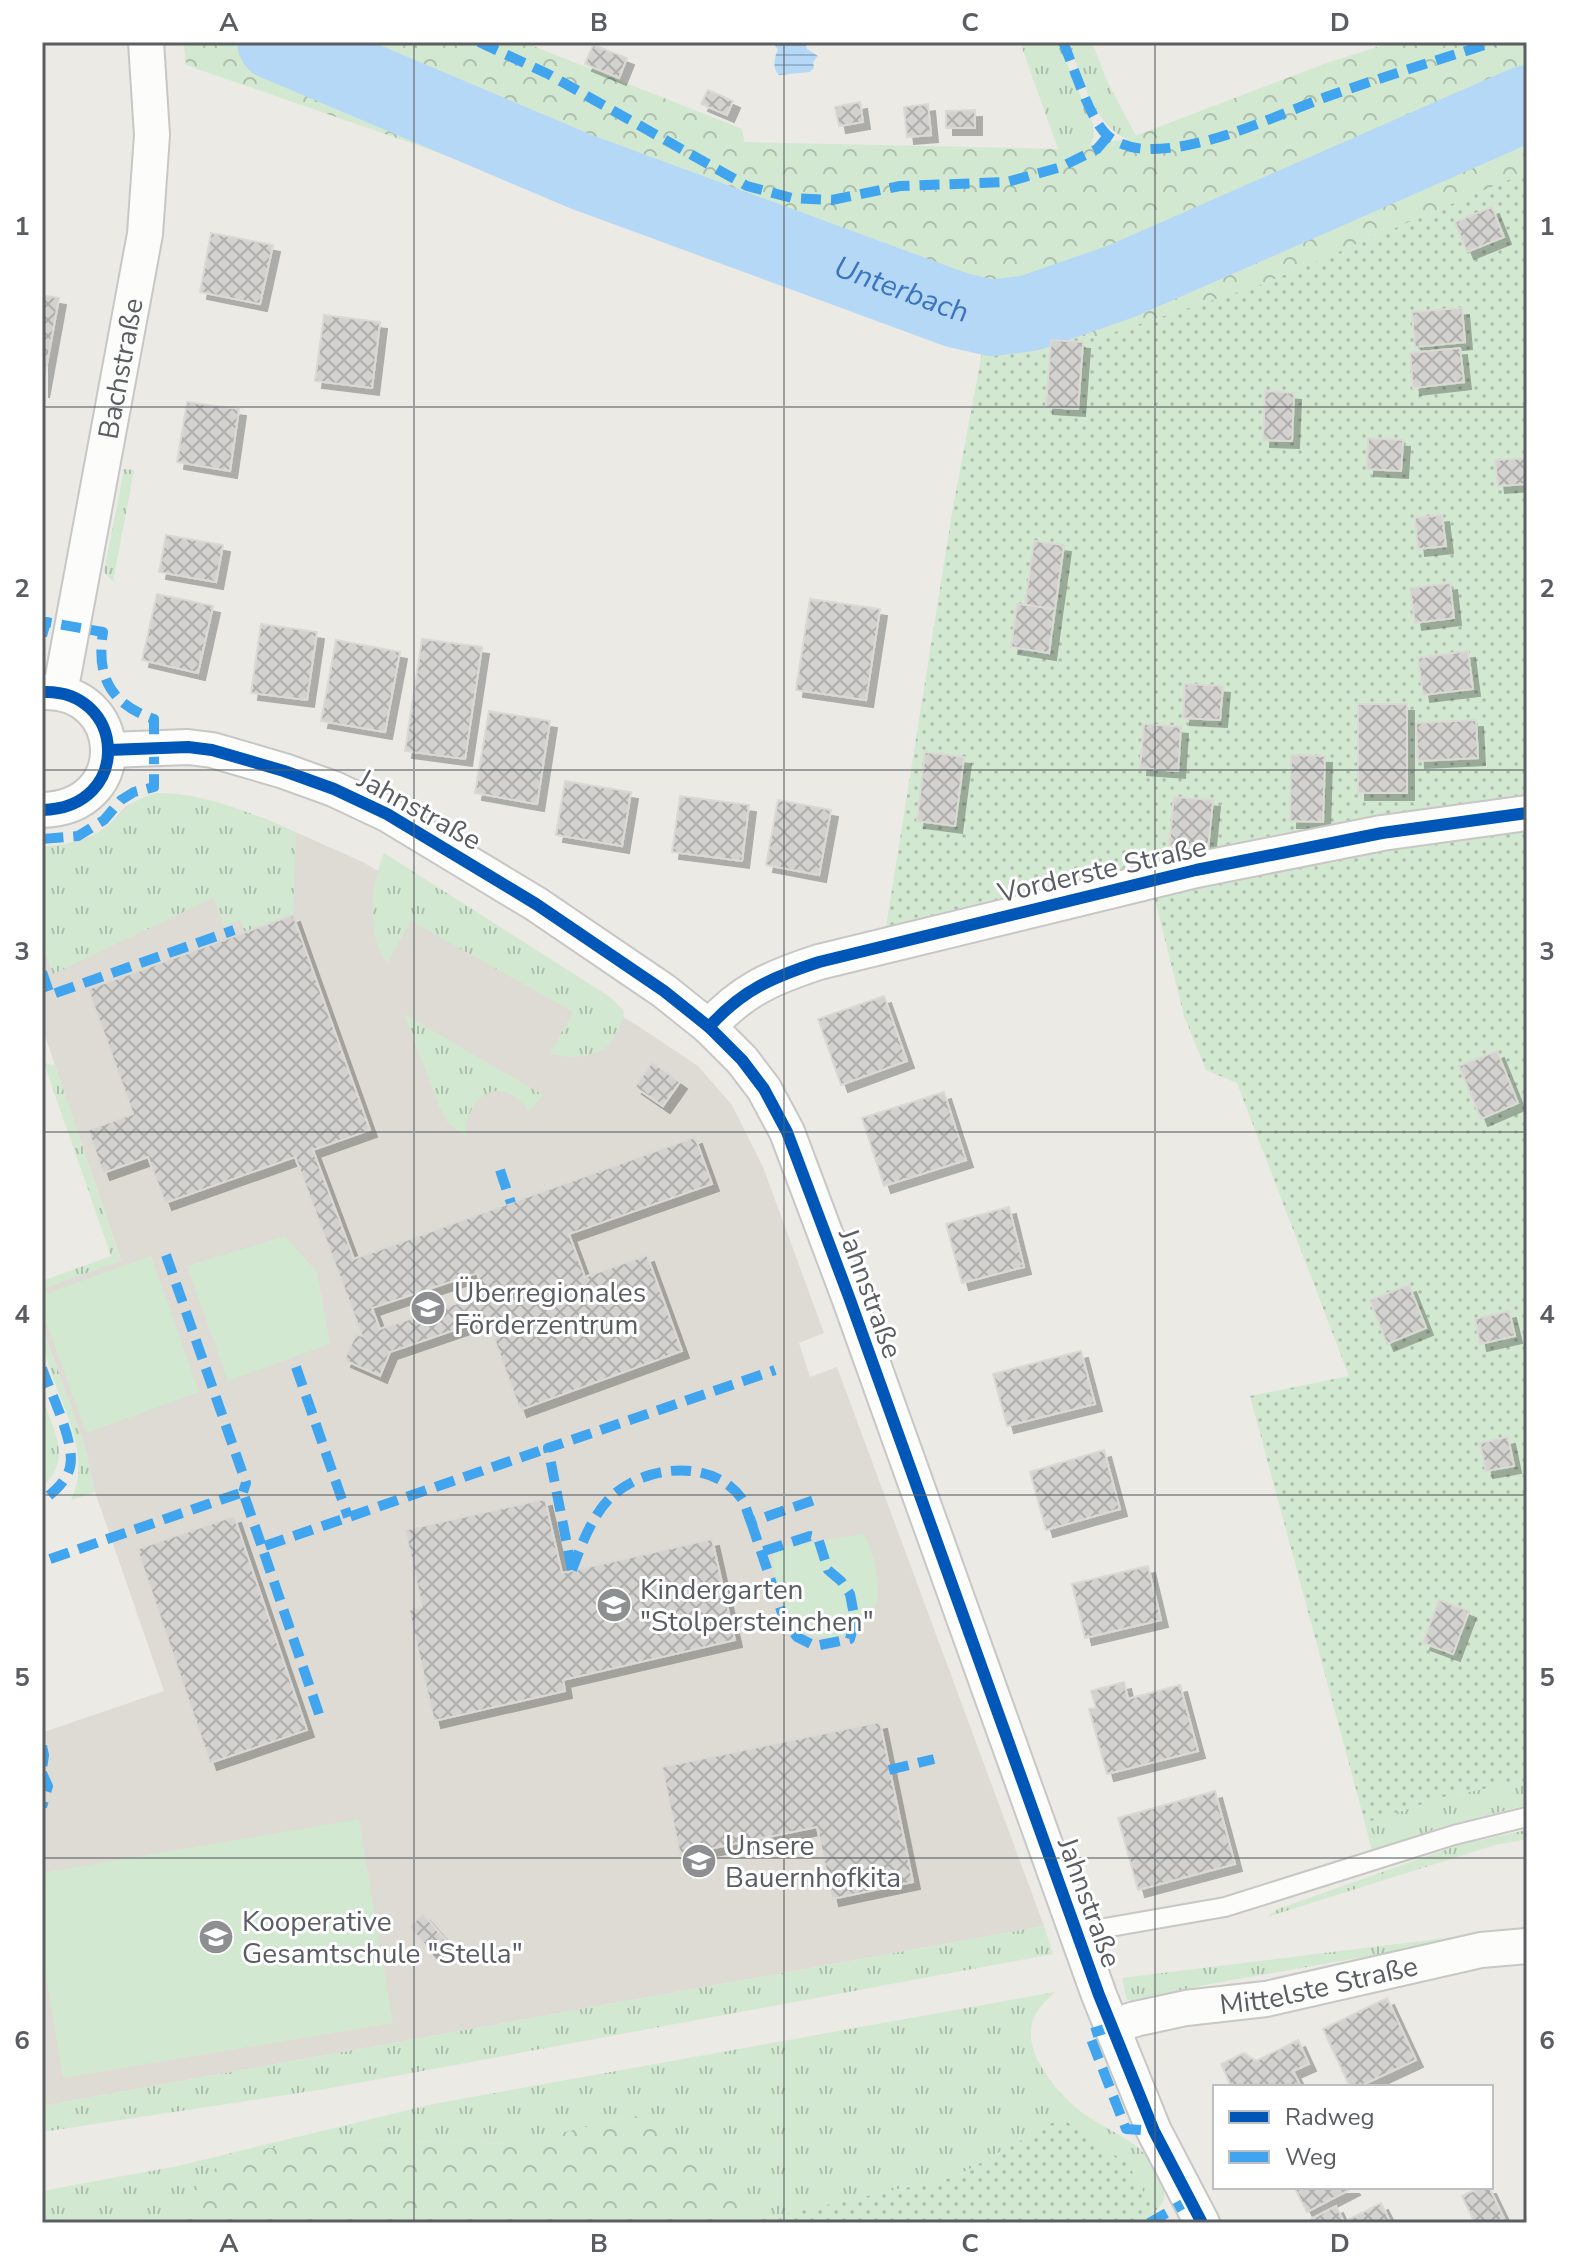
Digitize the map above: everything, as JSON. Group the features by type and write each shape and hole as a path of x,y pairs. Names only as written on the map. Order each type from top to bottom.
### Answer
{"street":[{"name":"Bachstraße","path":"51,692 145,234 152,135 146,50"},
{"path":"42,810 62,810 80,802 96,788 106,770 109,750 105,730 95,713 79,700 51,692"},
{"name":"Jahnstraße","path":"109,750 188,747 212,750 334,789 405,824 626,963 709,1027 757,1079 787,1132 849,1297 1111,2027 1154,2131 1202,2223"},
{"name":"Vorderste Straße","path":"709,1027 729,1004 755,987 819,962 1196,870 1382,833 1527,813"},
{"name":"Mittelste Straße","path":"1111,2027 1186,2008 1266,1999 1481,1950 1527,1946"}],"lane":[{"path":"1076,1933 1225,1907 1454,1835 1527,1817"}],"shaded area":[{"path":"156,793 192,796 266,819 363,862 638,1026 698,1066 732,1105 763,1167 824,1333 799,1343 810,1377 837,1367 1044,1926 42,2106 42,1728 44,1732 164,1691 95,1492 83,1440 42,1327 42,1289 121,1260 42,1027 42,846 61,846 94,835 109,825 126,806"}],"green space":[{"path":"184,42 523,42 742,129 744,142 1058,149 1127,139 1324,64 1393,42 1527,42 1527,172 1263,284 1099,337 1050,334 1025,344 984,342 186,65"},
{"path":"1020,42 1058,42 1093,125 1094,137 1090,145 1058,149"},
{"path":"1068,42 1092,42 1107,81 1136,136 1127,139 1105,122 1090,97"},
{"path":"1527,172 1527,1781 1450,1795 1365,1823 1250,1396 1349,1376 1237,1083 1206,1070 1184,1016 1146,864 886,927 952,513 984,342 1025,344 1050,334 1099,337 1263,284"},
{"path":"124,469 134,470 113,582 104,572"},
{"path":"156,793 210,800 296,833 293,915 245,933 240,920 224,926 213,898 53,974 42,944 42,846 86,839 109,825 133,803"},
{"path":"384,853 610,997 623,1010 624,1017 611,1043 588,1055 572,1057 550,1054 573,1012 411,921 387,963 375,937 372,909 375,880"},
{"path":"404,1014 543,1095 529,1112 508,1093 487,1093 472,1109 466,1136 448,1123 439,1106"},
{"path":"44,1063 55,1065 121,1261 42,1289 42,1281 111,1256"},
{"path":"285,1236 317,1272 330,1344 228,1381 187,1266"},
{"path":"151,1256 199,1392 86,1433 42,1311 42,1295"},
{"path":"42,1327 83,1440 95,1492 71,1500 78,1479 78,1457 74,1436 44,1349"},
{"path":"42,1398 59,1456 51,1477 42,1487"},
{"path":"864,1534 877,1580 878,1599 871,1615 857,1629 838,1636 809,1634 798,1628 788,1617 777,1583 773,1567 774,1548"},
{"path":"1527,1781 1527,1805 1448,1825 1372,1851 1365,1823 1450,1795"},
{"name":"Kooperative Gesamtschule \"Stella\"","path":"359,1819 393,2023 63,2078 42,1952 42,1873"},
{"path":"1527,1830 1527,1839 1495,1845 1267,1917 1278,1909 1462,1844"},
{"path":"1044,1926 1053,1954 325,2089 42,2132 42,2106"},
{"path":"1527,1928 1210,1984 1137,2000 1127,2000 1122,1978"},
{"path":"1055,1992 1035,2015 1031,2027 1031,2040 1040,2065 1074,2106 1136,2146 1150,2160 1164,2187 1161,2205 1154,2212 1061,2118 955,2177 743,2223 739,2201 634,2116 513,2144 366,2140 336,2136 188,2193 171,2223 42,2223 42,2191 178,2166 433,2104"},
{"path":"634,2116 665,2122 739,2201 743,2223 171,2223 188,2192 218,2166 246,2153 336,2136 366,2140 513,2144"},
{"path":"1061,2118 1128,2164 1161,2223 743,2223 955,2177"}],"water":[{"path":"773,42 805,42 807,49 818,56 813,62 814,68 810,72 779,75 774,63 778,50"}],"building":[{"path":"593,45 627,58 619,78 585,64"},
{"path":"708,90 733,101 727,115 701,104"},
{"path":"860,102 863,122 839,126 835,107"},
{"path":"928,104 931,135 907,137 904,107"},
{"path":"975,110 975,128 946,128 946,111"},
{"path":"1492,207 1504,237 1467,252 1455,222"},
{"path":"211,233 273,245 260,304 200,292"},
{"path":"42,295 59,298 42,391"},
{"path":"1462,308 1465,342 1415,347 1412,312"},
{"path":"324,315 380,322 372,388 315,381"},
{"path":"1051,340 1083,342 1078,409 1046,407"},
{"path":"1460,348 1464,382 1413,388 1410,353"},
{"path":"1265,391 1294,393 1292,441 1263,440"},
{"path":"187,402 239,409 230,471 177,462"},
{"path":"1368,438 1403,440 1401,471 1367,469"},
{"path":"1527,458 1527,484 1498,486 1495,460"},
{"path":"1442,515 1446,546 1418,549 1415,518"},
{"path":"166,535 223,545 216,582 159,572"},
{"path":"1034,541 1064,545 1055,609 1025,605"},
{"path":"1450,583 1454,618 1415,623 1410,588"},
{"path":"157,594 213,606 198,673 142,660"},
{"path":"810,599 880,609 866,700 796,690"},
{"path":"1017,604 1055,609 1049,653 1011,647"},
{"path":"261,624 317,632 307,700 251,693"},
{"path":"422,639 482,647 465,759 405,751"},
{"path":"336,640 400,652 385,732 321,721"},
{"path":"1468,651 1473,689 1423,695 1418,658"},
{"path":"1185,684 1223,686 1220,720 1183,718"},
{"path":"1358,704 1407,704 1407,793 1358,793"},
{"path":"489,711 550,721 537,804 475,793"},
{"path":"1476,720 1478,758 1418,761 1416,723"},
{"path":"1144,724 1181,727 1178,771 1140,768"},
{"path":"925,752 964,757 955,826 917,821"},
{"path":"1291,755 1325,756 1323,822 1290,821"},
{"path":"565,781 631,792 622,846 556,835"},
{"path":"680,796 749,805 742,861 672,852"},
{"path":"1174,797 1213,800 1208,849 1169,845"},
{"path":"778,800 831,810 819,875 766,865"},
{"path":"293,915 370,1130 313,1150 354,1259 695,1137 712,1184 569,1234 585,1277 647,1255 682,1351 520,1410 487,1319 390,1352 380,1376 344,1360 356,1334 362,1336 295,1157 165,1203 148,1157 103,1173 88,1130 133,1114 88,989","holes":["477,1273 484,1294 380,1329 372,1308"]},
{"path":"884,996 907,1061 841,1085 818,1019"},
{"path":"1497,1051 1518,1103 1481,1119 1459,1066"},
{"path":"652,1062 680,1082 663,1106 635,1087"},
{"path":"944,1092 966,1160 884,1186 862,1118"},
{"path":"1009,1207 1024,1267 962,1283 946,1224"},
{"path":"1409,1285 1426,1328 1387,1344 1370,1300"},
{"path":"1509,1311 1515,1336 1480,1344 1475,1319"},
{"path":"1081,1351 1095,1404 1007,1426 993,1374"},
{"path":"1508,1437 1514,1466 1486,1471 1480,1443"},
{"path":"1104,1450 1120,1509 1046,1530 1030,1472"},
{"path":"545,1499 562,1573 712,1539 735,1640 563,1680 565,1691 434,1721 409,1610 422,1607 405,1530"},
{"path":"234,1516 307,1730 210,1763 137,1549"},
{"path":"1148,1566 1161,1620 1085,1638 1072,1584"},
{"path":"1439,1600 1469,1611 1453,1654 1423,1643"},
{"path":"1124,1682 1128,1699 1180,1685 1198,1751 1107,1774 1089,1709 1096,1708 1091,1691"},
{"path":"880,1722 913,1882 832,1899 817,1827 680,1855 662,1767"},
{"path":"1215,1791 1235,1864 1138,1890 1118,1818"},
{"path":"423,1914 446,1940 432,1953 409,1927"},
{"path":"1387,1998 1416,2060 1362,2085 1349,2085 1323,2029"},
{"path":"1298,2040 1309,2064 1293,2071 1300,2085 1231,2085 1221,2064 1244,2053 1256,2061"},
{"path":"1295,2189 1351,2189 1307,2212"},
{"path":"1477,2189 1490,2189 1504,2218 1494,2223 1475,2223 1462,2196"},
{"path":"1381,2203 1391,2223 1313,2223 1311,2219 1336,2206 1344,2222"}],"waterway":[{"name":"Unterbach","path":"275,42 582,172 957,310 992,318 1030,313 1122,281 1527,103"}],"marked path":[{"path":"479,42 548,74 747,186 792,198 832,200 900,186 1007,182 1061,167 1097,149 1108,136"},
{"path":"1063,42 1088,105 1101,128 1117,142 1146,149 1173,148 1218,138 1326,97 1494,42"},
{"path":"42,636 46,622 103,632 102,663 110,687 127,706 154,719 154,787 134,792 121,800 104,820 78,836 42,839"},
{"path":"42,972 50,995 234,930"},
{"path":"500,1170 511,1203"},
{"path":"166,1255 246,1483 243,1492"},
{"path":"296,1367 348,1517"},
{"path":"42,1368 66,1431 71,1457 66,1477 42,1501"},
{"path":"572,1570 548,1448 775,1370"},
{"path":"319,1714 262,1547 548,1448"},
{"path":"572,1570 592,1523 609,1499 639,1479 658,1473 677,1470 713,1476 742,1499 751,1522 820,1498"},
{"path":"50,1559 243,1492 262,1547"},
{"path":"751,1522 785,1622 797,1637 815,1646 850,1639 855,1620 850,1594 828,1570 818,1538 810,1536 761,1552"},
{"path":"42,1746 42,1769"},
{"path":"889,1770 934,1759"},
{"path":"42,1773 48,1786 42,1807"},
{"path":"1111,2027 1089,2034 1126,2129 1154,2131"},
{"path":"1149,2223 1190,2200"}],"cycle path":[{"path":"42,692 70,696 90,708 103,727 108,749 105,771 93,790 72,804 42,810"},
{"path":"109,750 188,747 212,750 334,789 387,814 536,904 664,991 709,1027 742,1060 764,1089 787,1132 849,1297 1099,1995 1154,2131 1202,2223"},
{"path":"709,1027 734,1003 759,986 819,962 1196,870 1382,833 1527,813"}],"place":[{"name":"Überregionales Förderzentrum","path":"428,1308"},
{"name":"Kindergarten \"Stolpersteinchen\"","path":"614,1605"},
{"name":"Unsere Bauernhofkita","path":"699,1861"},
{"name":"Kooperative Gesamtschule \"Stella\"","path":"216,1937"}]}
